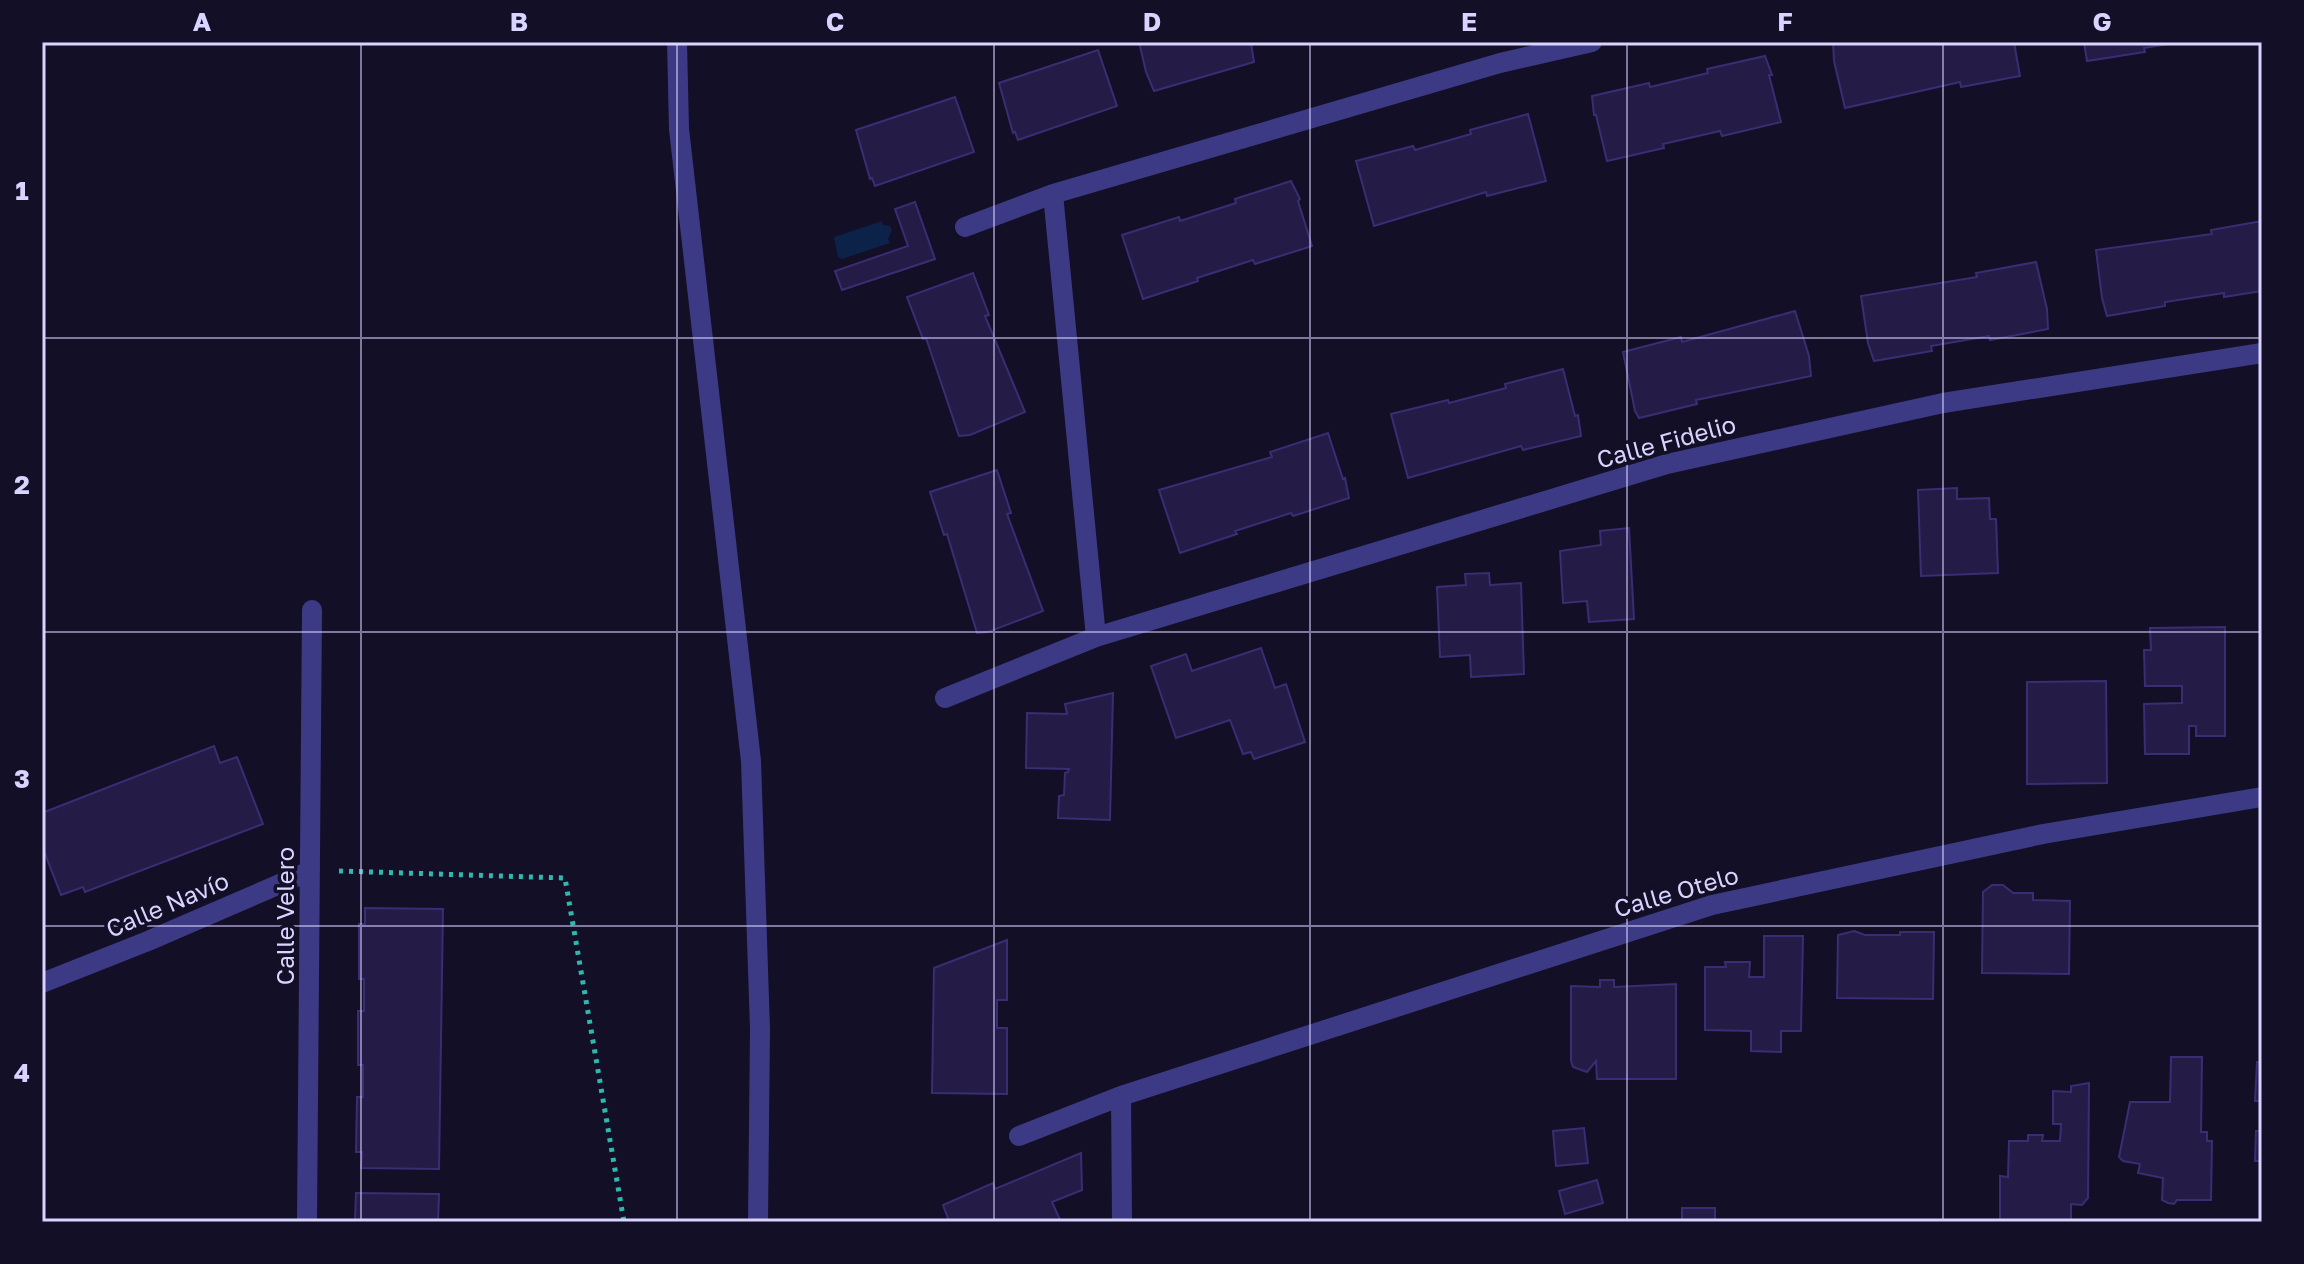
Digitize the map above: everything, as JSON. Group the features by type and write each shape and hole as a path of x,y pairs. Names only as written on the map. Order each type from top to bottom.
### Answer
{"street":[{"path":"677,42 679,129 751,761 760,1029 758,1222"},
{"path":"965,227 1053,194 1500,63 1592,42"},
{"path":"1053,194 1096,637"},
{"name":"Calle Fidelio","path":"945,698 1096,637 1667,464 1943,403 2262,353"},
{"name":"Calle Velero","path":"307,1222 312,610"},
{"name":"Calle Otelo","path":"1019,1136 1121,1096 1712,905 2043,834 2262,797"},
{"name":"Calle Navío","path":"42,983 310,871"},
{"path":"1121,1096 1122,1222"}],"path":[{"path":"310,871 565,878 624,1222"}],"water":[{"path":"882,221 892,230 888,239 890,243 842,259 838,257 834,237"}],"building":[{"path":"1139,42 1248,42 1251,43 1254,62 1154,91"},
{"path":"1833,42 2014,42 2020,76 1961,87 1960,82 1845,108 1834,61"},
{"path":"2084,42 2180,42 2144,48 2145,52 2087,61"},
{"path":"1098,50 1117,106 1018,140 1013,133 999,83"},
{"path":"1765,56 1781,122 1722,136 1720,131 1607,161 1592,96 1649,83 1650,87 1708,73 1707,69"},
{"path":"955,97 974,152 875,186 870,179 856,130"},
{"path":"1528,114 1546,181 1487,196 1486,192 1374,226 1356,161 1413,146 1415,150"},
{"path":"1291,181 1300,199 1298,201 1312,246 1255,264 1253,260 1143,299 1122,235 1179,217 1180,221"},
{"path":"915,202 935,259 842,290 835,271 908,246 895,209"},
{"path":"2262,221 2262,291 2165,302 2165,306 2107,316 2096,250 2212,234 2211,230"},
{"path":"2036,262 2047,309 2048,329 1990,340 1989,336 1931,346 1932,351 1874,361 1861,296 1977,277 1976,273"},
{"path":"973,273 989,315 985,316 1025,412 970,435 959,436 926,338 923,339 907,297"},
{"path":"1795,311 1809,356 1811,376 1696,400 1697,404 1639,418 1623,352 1681,337 1682,342"},
{"path":"1563,369 1575,416 1578,415 1581,436 1523,450 1521,446 1408,478 1391,414 1448,400 1449,403"},
{"path":"1328,433 1349,498 1235,531 1237,534 1180,553 1159,490 1272,457 1270,452"},
{"path":"997,470 1011,513 1007,514 1043,611 988,632 977,633 947,534 944,535 930,492"},
{"path":"1957,488 1957,499 1989,498 1990,519 1996,519 1998,573 1921,576 1918,490"},
{"path":"1629,528 1634,619 1589,622 1587,601 1563,603 1560,551 1601,545 1600,531"},
{"path":"1489,573 1490,585 1521,583 1524,674 1471,677 1470,655 1440,657 1437,587 1466,585 1465,574"},
{"path":"2225,627 2225,736 2196,736 2196,726 2189,726 2189,754 2145,754 2144,704 2182,703 2182,686 2145,686 2144,650 2151,650 2150,628"},
{"path":"1261,648 1275,688 1286,684 1305,742 1254,759 1251,752 1243,754 1230,720 1176,738 1151,666 1186,654 1192,671"},
{"path":"2106,681 2107,783 2027,784 2027,682"},
{"path":"1113,693 1110,820 1058,818 1059,796 1064,795 1065,773 1069,769 1026,768 1027,713 1067,714 1065,704"},
{"path":"214,746 220,763 237,757 263,824 85,892 83,887 61,895 42,846 42,813"},
{"path":"1992,885 2003,885 2013,893 2033,893 2033,900 2070,901 2069,974 1982,973 1983,892"},
{"path":"365,908 443,909 439,1169 361,1168 362,1152 356,1152 357,1097 363,1097 363,1065 358,1065 358,1011 364,1011 364,979 359,979 359,924 365,924"},
{"path":"1854,931 1865,935 1934,932 1933,999 1837,998 1838,935"},
{"path":"1764,936 1803,936 1801,1031 1781,1031 1781,1052 1751,1051 1751,1031 1705,1030 1705,967 1726,967 1725,962 1750,962 1749,977 1764,977"},
{"path":"1007,940 1007,1000 997,1000 997,1028 1007,1028 1007,1094 932,1093 934,968"},
{"path":"1600,980 1614,980 1614,987 1676,984 1676,1079 1597,1079 1596,1061 1587,1072 1573,1067 1571,986 1600,987"},
{"path":"2171,1057 2202,1057 2201,1132 2207,1132 2207,1141 2212,1141 2211,1200 2168,1203 2162,1200 2163,1178 2138,1173 2140,1164 2123,1161 2119,1157 2130,1102 2170,1102"},
{"path":"2257,1062 2262,1062 2262,1101 2255,1101"},
{"path":"2089,1083 2088,1198 2082,1205 2071,1204 2071,1220 2000,1222 2000,1176 2008,1177 2009,1141 2028,1141 2028,1135 2043,1135 2042,1141 2060,1141 2061,1124 2053,1124 2053,1091 2071,1092 2071,1086"},
{"path":"1584,1128 1588,1163 1556,1166 1553,1131"},
{"path":"2256,1131 2262,1131 2262,1161 2255,1161"},
{"path":"1081,1153 1082,1190 1052,1202 1061,1222 949,1221 943,1205 993,1183 995,1189"},
{"path":"1597,1180 1603,1203 1565,1214 1559,1191"},
{"path":"356,1193 439,1194 438,1222 355,1220"},
{"path":"1682,1208 1715,1208 1715,1222 1660,1222 1682,1221"}]}
